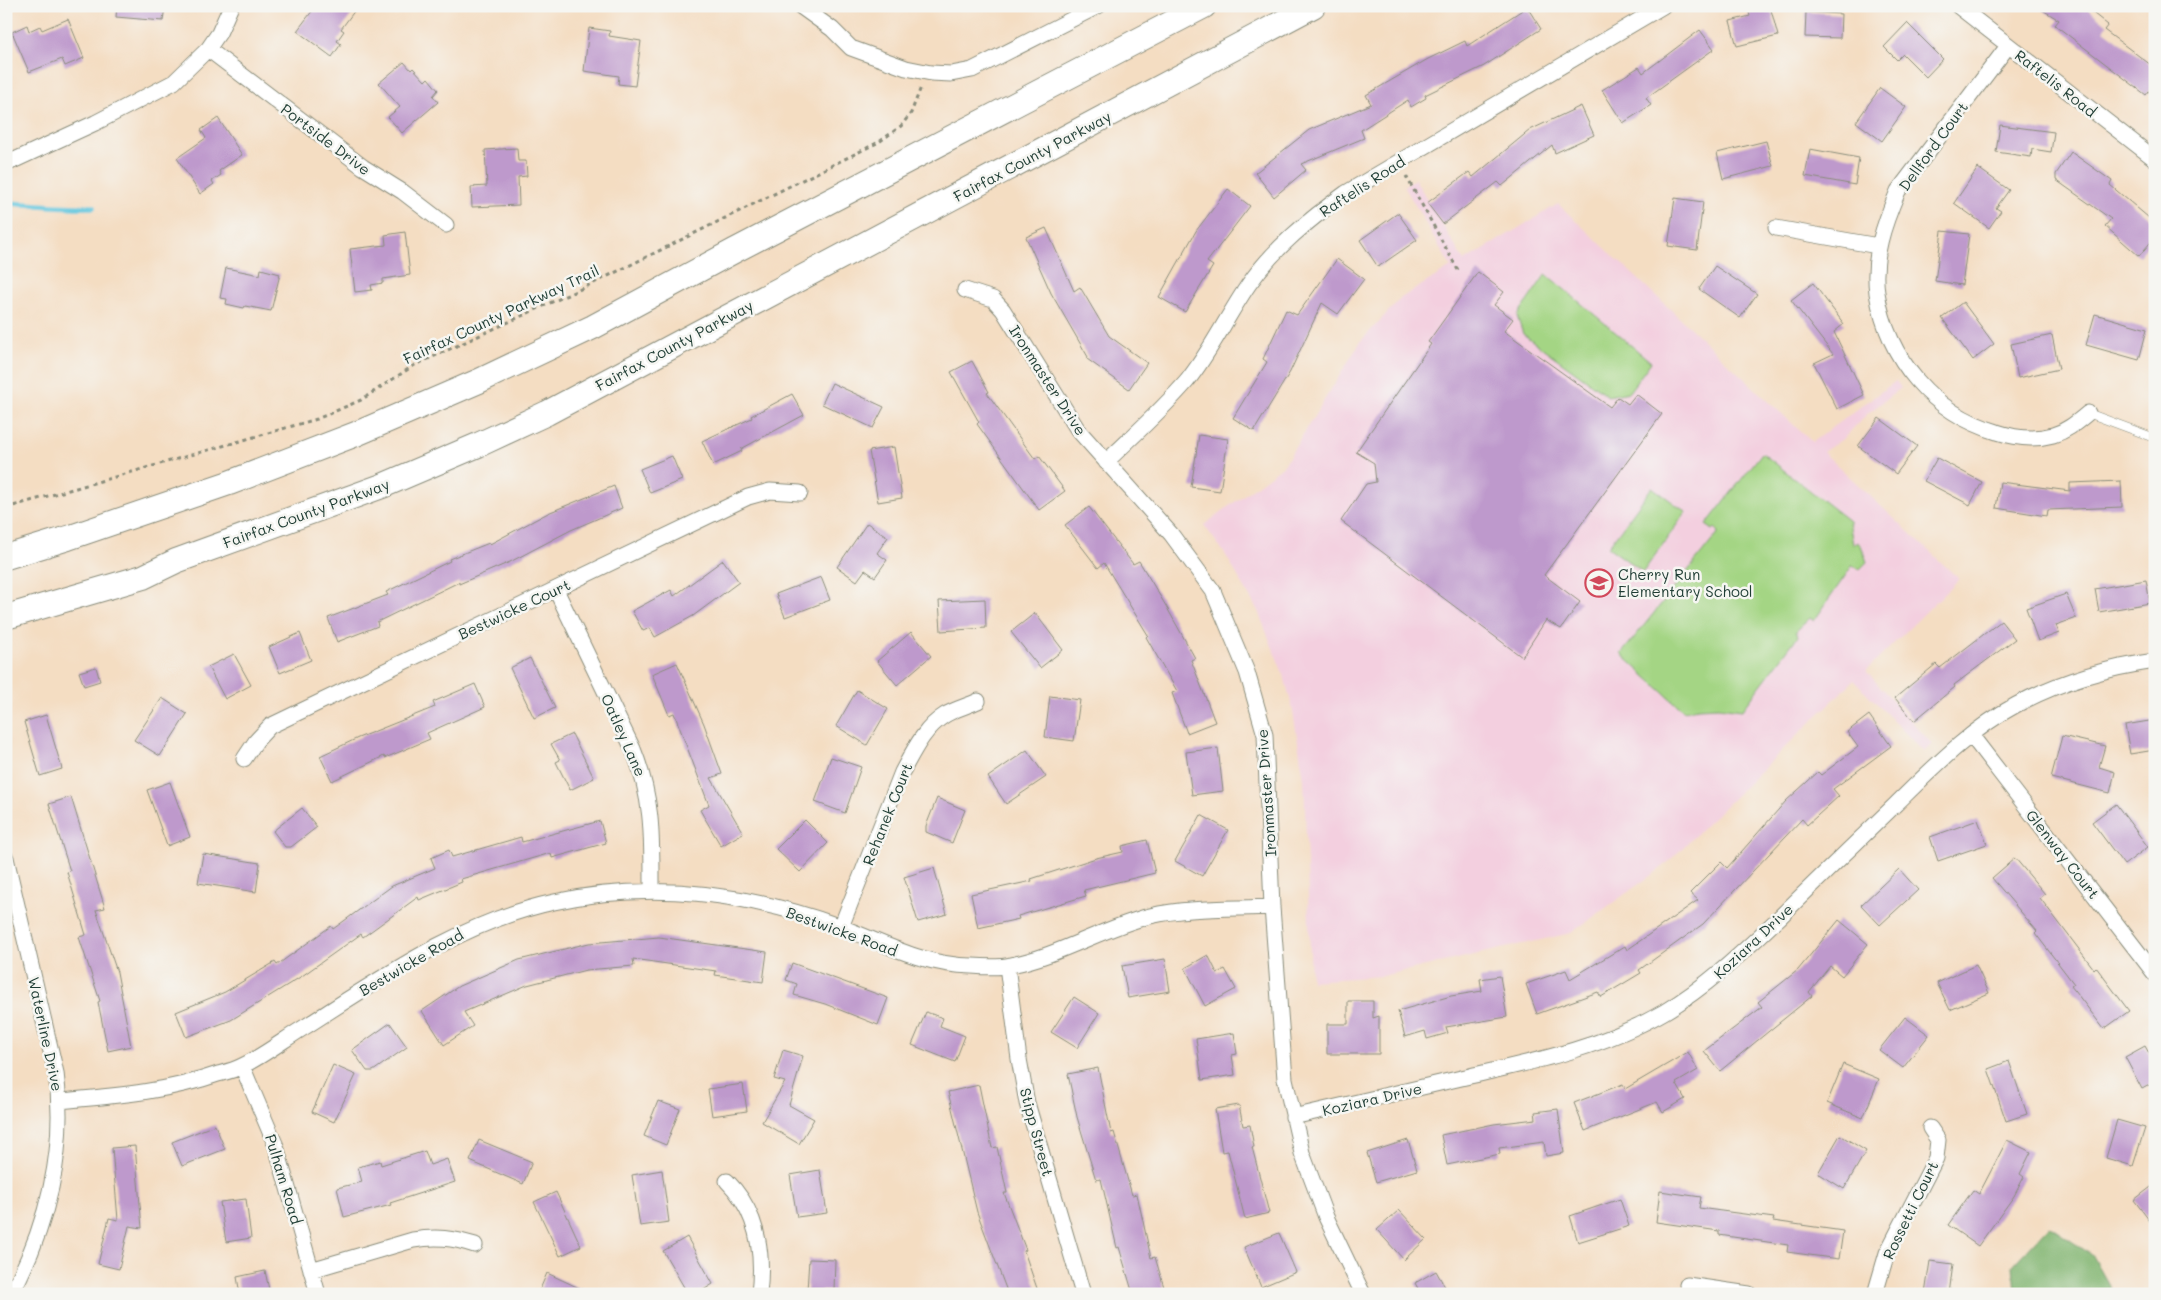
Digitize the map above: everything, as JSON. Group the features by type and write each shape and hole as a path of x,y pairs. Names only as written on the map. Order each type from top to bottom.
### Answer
{"highway":[{"path":"6,557 229,483 356,434 479,381 593,327 734,251 1204,6"},
{"name":"Fairfax County Parkway","path":"6,617 144,577 176,560 346,500 478,445 547,413 1313,6"}],"street":[{"path":"6,164 165,89 208,49 219,33 231,6"},
{"path":"800,6 832,29 851,48 906,68 931,73 951,74 972,70 1098,6"},
{"name":"Raftelis Road","path":"1106,462 1161,409 1187,380 1249,284 1269,259 1320,212 1346,193 1662,6"},
{"name":"Raftelis Road","path":"1958,6 2155,159"},
{"name":"Dellford Court","path":"2008,46 1907,177 1887,217 1878,246 1878,294 1888,334 1911,374 1940,404 1961,418 1982,428 2026,438 2054,435 2070,427 2088,413"},
{"name":"Portside Drive","path":"208,49 362,167 403,192 446,225"},
{"path":"1776,228 1878,246"},
{"name":"Ironmaster Drive","path":"966,290 993,299 1003,310 1078,430 1171,534 1212,591 1247,672 1265,735 1272,907 1282,1050 1293,1117 1302,1153 1326,1217 1363,1294"},
{"name":"Bestwicke Court","path":"244,759 256,741 270,726 748,497 770,491 800,493"},
{"name":"Oatley Lane","path":"556,590 633,749 642,773 650,809 652,890"},
{"name":"Koziara Drive","path":"1293,1117 1552,1057 1596,1044 1633,1028 1665,1011 1701,988 1737,958 1924,776 1971,735 2014,706 2053,687 2105,670 2155,662"},
{"name":"Rehanek Court","path":"842,927 902,772 913,752 926,732 944,716 978,701"},
{"name":"Glenway Court","path":"1971,735 2155,974"},
{"name":"Waterline Drive","path":"6,858 52,1055 60,1100 59,1129 51,1192 39,1232 11,1294"},
{"name":"Bestwicke Road","path":"60,1100 125,1096 161,1090 204,1079 242,1066 409,960 470,928 511,913 555,902 608,893 652,890 714,895 748,901 803,914 842,927 922,960 972,966 1008,966 1038,958 1120,925 1151,916 1183,911 1272,907"},
{"name":"Stipp Street","path":"1008,966 1019,1058 1027,1102 1083,1294"},
{"name":"Pulham Road","path":"242,1066 276,1146 318,1294"},
{"name":"Rossetti Court","path":"1875,1294 1891,1245 1936,1158 1938,1140 1930,1128"},
{"path":"727,1181 742,1198 756,1228 760,1253 759,1294"},
{"path":"311,1270 413,1240 430,1237 452,1238 475,1245"},
{"path":"1687,1285 1749,1294"}],"lane":[{"path":"2088,413 2155,438"}],"path":[{"name":"Fairfax County Parkway Trail","path":"6,508 317,419 361,400 413,366 600,280 879,142 901,126 911,112 923,82 931,73"},
{"path":"1398,162 1458,270"}],"shaded area":[{"name":"Cherry Run Elementary School","path":"1415,179 1464,261 1558,204 1812,442 1896,381 1901,388 1867,414 1844,438 1823,452 1959,579 1866,671 1932,744 1924,752 1854,680 1664,866 1571,933 1382,976 1311,981 1304,779 1292,706 1284,676 1258,611 1225,554 1204,525 1284,465 1361,341 1401,298 1451,267 1404,186"}],"green space":[{"path":"1546,274 1651,362 1629,392 1608,396 1523,334 1517,316"},
{"path":"1762,453 1849,521 1853,544 1857,542 1861,545 1867,562 1860,569 1852,566 1814,621 1810,618 1796,631 1798,636 1742,710 1718,707 1684,711 1621,654 1719,532 1715,528 1713,530 1706,525"},
{"path":"1652,487 1686,512 1643,572 1608,547"},
{"path":"2049,1226 2092,1255 2114,1294 2015,1294 2013,1265"}],"building":[{"path":"117,6 165,6 163,21 116,17"},
{"path":"316,6 358,6 341,29 344,31 337,41 341,44 332,57 297,31"},
{"path":"1758,6 1770,6 1778,36 1737,46 1730,21 1750,16 1748,9"},
{"path":"2036,6 2084,6 2108,25 2104,30 2155,68 2155,83 2146,95 2055,25 2059,20"},
{"path":"1527,7 1541,29 1484,66 1425,95 1426,98 1411,107 1408,100 1361,130 1364,138 1301,164 1306,170 1274,197 1255,173 1309,130 1371,104 1366,95 1428,59 1465,41 1467,46"},
{"path":"1806,12 1841,14 1840,38 1805,37"},
{"path":"68,19 84,58 65,66 62,59 29,72 12,32 27,25 29,31 40,26 42,30"},
{"path":"1907,23 1943,59 1926,77 1903,54 1897,60 1884,47"},
{"path":"589,28 610,31 609,36 641,41 635,86 618,84 619,76 584,71"},
{"path":"1700,30 1714,49 1646,98 1651,105 1623,123 1602,90 1639,67 1643,73"},
{"path":"404,62 411,70 413,68 425,81 428,78 438,90 433,96 438,102 402,133 388,117 400,107 379,83"},
{"path":"1880,88 1906,107 1882,141 1856,122"},
{"path":"1581,106 1594,135 1555,153 1552,145 1502,186 1498,182 1443,224 1427,203 1469,172 1473,177 1530,130"},
{"path":"218,118 242,155 219,171 221,175 212,181 214,184 200,194 177,158 206,138 201,130"},
{"path":"2000,125 2054,132 2051,152 2032,149 2031,157 1996,152"},
{"path":"1766,141 1773,166 1723,179 1717,153"},
{"path":"517,148 518,161 526,161 527,176 518,177 519,205 472,207 471,187 487,186 485,150"},
{"path":"1810,149 1859,158 1855,185 1805,176"},
{"path":"2071,152 2112,181 2110,185 2155,223 2155,237 2139,256 2105,226 2111,219 2056,180 2056,174"},
{"path":"1978,168 2009,190 1996,208 2001,211 1989,228 1954,203"},
{"path":"1228,189 1250,206 1207,262 1213,266 1185,312 1159,297 1196,231"},
{"path":"1675,198 1703,202 1697,250 1668,246"},
{"path":"1398,213 1417,240 1378,267 1360,240"},
{"path":"1046,228 1074,291 1080,287 1109,336 1147,363 1129,389 1087,359 1088,357 1051,293 1026,237"},
{"path":"1942,231 1969,234 1962,285 1935,281"},
{"path":"405,232 410,275 383,279 383,283 371,285 372,290 355,292 350,249 386,245 385,235"},
{"path":"1337,259 1364,279 1338,314 1322,303 1290,372 1254,431 1233,418 1267,362 1263,359 1286,310 1297,315"},
{"path":"1715,266 1757,294 1740,318 1699,289"},
{"path":"226,268 260,275 261,269 280,274 271,311 226,304 227,299 220,298"},
{"path":"1478,272 1504,292 1494,305 1513,319 1504,331 1610,407 1618,397 1628,404 1636,394 1662,414 1544,575 1580,602 1561,629 1546,620 1522,657 1341,521 1366,484 1376,482 1374,463 1356,452 1431,344 1428,342"},
{"path":"1813,283 1844,324 1834,332 1864,395 1837,409 1814,363 1833,354 1791,300"},
{"path":"1963,302 1994,344 1973,360 1942,318"},
{"path":"2095,314 2147,329 2139,360 2086,345"},
{"path":"2052,335 2059,369 2018,378 2011,344"},
{"path":"972,361 989,392 987,393 1035,459 1039,456 1065,491 1039,510 977,424 979,422 951,372"},
{"path":"832,383 884,407 873,428 822,404"},
{"path":"792,394 804,415 741,449 742,451 713,465 702,441 752,418 751,416"},
{"path":"1879,418 1917,446 1896,474 1858,446"},
{"path":"1199,435 1228,439 1220,491 1191,487"},
{"path":"894,447 902,498 878,502 869,451"},
{"path":"672,456 682,480 650,493 640,469"},
{"path":"1937,458 1982,482 1970,505 1924,481"},
{"path":"2121,481 2122,507 2048,510 2047,516 1996,508 2000,482 2070,491 2070,483"},
{"path":"614,486 622,508 571,530 510,562 459,584 459,582 377,622 378,626 337,642 328,618 388,595 386,592 450,561 449,559 490,544 548,513"},
{"path":"1089,507 1133,564 1139,561 1166,606 1195,658 1191,660 1215,722 1187,733 1172,693 1177,691 1146,637 1148,635 1104,563 1098,568 1065,525"},
{"path":"867,523 888,537 877,553 887,560 875,577 865,570 857,581 837,567"},
{"path":"723,560 739,582 693,616 655,637 650,628 643,631 632,611 671,590 674,596"},
{"path":"821,577 830,600 785,617 776,594"},
{"path":"2146,580 2150,603 2099,612 2095,589"},
{"path":"2066,594 2076,618 2056,625 2059,633 2038,641 2026,608"},
{"path":"985,599 986,628 941,631 939,601"},
{"path":"1035,613 1063,650 1040,668 1011,632"},
{"path":"2001,621 2015,639 1954,685 1955,687 1914,721 1895,698 1936,664 1940,668"},
{"path":"911,632 931,656 897,685 877,661"},
{"path":"300,633 311,660 280,673 269,647"},
{"path":"234,654 251,685 225,699 208,667"},
{"path":"530,658 555,708 534,718 510,668"},
{"path":"677,663 704,724 722,774 711,778 743,833 721,846 700,810 709,805 674,713 669,715 652,674"},
{"path":"96,667 100,681 84,686 79,672"},
{"path":"475,684 485,707 427,733 430,739 385,758 384,756 332,781 320,756 358,738 435,707 433,702"},
{"path":"857,690 888,709 867,745 836,726"},
{"path":"1050,696 1080,700 1074,741 1045,737"},
{"path":"162,698 187,714 160,756 134,740"},
{"path":"46,715 62,769 40,776 24,722"},
{"path":"1869,715 1891,746 1833,789 1839,796 1807,825 1802,819 1703,924 1639,970 1641,973 1601,997 1598,992 1537,1014 1526,984 1566,970 1570,979 1625,946 1627,950 1698,900 1690,893 1721,862 1727,868 1786,801 1818,772 1821,775 1858,747 1847,732"},
{"path":"2155,720 2155,750 2130,754 2125,725"},
{"path":"572,734 594,778 570,790 556,762 560,760 551,744"},
{"path":"2062,736 2105,746 2099,767 2115,772 2110,793 2051,778"},
{"path":"1218,748 1223,791 1192,795 1186,752"},
{"path":"1027,750 1046,777 1006,804 988,777"},
{"path":"831,757 861,767 845,813 815,802"},
{"path":"170,782 190,837 167,846 147,790"},
{"path":"71,797 105,908 96,910 117,972 131,1046 108,1051 98,1002 100,1001 79,937 86,935 67,872 70,871 49,804"},
{"path":"937,798 965,810 952,843 926,832 926,826"},
{"path":"2116,804 2148,847 2124,865 2092,822"},
{"path":"302,808 317,827 291,847 285,847 273,831"},
{"path":"1201,815 1228,830 1202,876 1175,861"},
{"path":"805,820 828,843 800,872 776,849"},
{"path":"1978,820 1987,844 1938,861 1930,837"},
{"path":"600,821 606,843 552,858 551,853 461,879 462,882 419,900 418,897 363,937 361,934 302,976 231,1020 186,1037 176,1012 225,992 275,962 277,965 331,926 333,929 392,886 435,868 431,858 449,850 452,857 521,837 522,842"},
{"path":"1147,840 1155,873 1084,890 1086,896 1018,916 1019,919 978,928 971,894 1032,881 1031,879 1096,858 1123,852 1122,846"},
{"path":"203,854 260,863 256,892 198,883"},
{"path":"2015,858 2045,894 2040,898 2094,969 2096,967 2129,1011 2104,1029 2071,986 2074,984 2035,933 2037,931 1992,878"},
{"path":"934,868 947,914 918,922 904,877"},
{"path":"1899,869 1918,890 1880,925 1861,905"},
{"path":"1839,920 1868,944 1842,976 1830,966 1809,992 1812,996 1720,1071 1704,1051 1762,1007 1758,1002 1798,970"},
{"path":"659,937 767,952 763,982 715,975 716,971 633,959 634,966 586,970 527,985 464,1012 473,1026 444,1045 422,1011 459,986 519,960 589,943"},
{"path":"1208,955 1217,973 1225,969 1236,989 1205,1006 1185,968"},
{"path":"1165,959 1170,991 1128,998 1122,966"},
{"path":"792,963 888,998 878,1025 825,1004 794,995 797,984 786,980"},
{"path":"1976,965 1989,993 1950,1010 1937,983"},
{"path":"1500,976 1507,1017 1446,1027 1448,1033 1427,1039 1425,1031 1405,1037 1398,1011 1451,996 1482,991 1480,979"},
{"path":"1074,997 1099,1013 1077,1048 1051,1032"},
{"path":"1348,1001 1373,1001 1373,1018 1379,1016 1379,1054 1327,1054 1327,1024 1348,1024"},
{"path":"926,1012 943,1018 940,1026 965,1036 955,1062 912,1045"},
{"path":"1905,1017 1929,1035 1903,1068 1879,1050"},
{"path":"390,1023 407,1047 373,1071 367,1071 352,1050"},
{"path":"1234,1033 1237,1054 1232,1055 1235,1075 1202,1080 1196,1039"},
{"path":"2145,1046 2155,1064 2155,1082 2142,1089 2125,1057"},
{"path":"783,1050 803,1056 789,1105 814,1119 799,1144 762,1122 785,1082 774,1079"},
{"path":"1688,1052 1698,1070 1676,1083 1685,1099 1663,1112 1657,1102 1585,1131 1574,1103 1623,1084 1625,1089"},
{"path":"2009,1061 2027,1114 2006,1121 1988,1069"},
{"path":"1843,1064 1879,1079 1863,1118 1827,1103"},
{"path":"333,1065 356,1075 334,1122 312,1112"},
{"path":"1098,1068 1111,1133 1114,1132 1132,1195 1137,1194 1151,1258 1155,1257 1166,1294 1133,1294 1119,1247 1117,1248 1101,1179 1096,1180 1077,1117 1068,1074"},
{"path":"743,1084 747,1111 712,1116 708,1089"},
{"path":"979,1085 992,1148 997,1147 1007,1193 1004,1193 1026,1250 1024,1251 1039,1294 1008,1294 977,1212 948,1092"},
{"path":"658,1101 680,1109 666,1145 644,1136"},
{"path":"1239,1105 1243,1126 1250,1125 1254,1147 1252,1147 1269,1213 1245,1219 1228,1151 1222,1152 1215,1109"},
{"path":"1558,1109 1564,1153 1546,1156 1544,1142 1499,1148 1500,1154 1447,1165 1441,1135 1494,1124 1536,1119 1535,1112"},
{"path":"2117,1120 2145,1128 2133,1166 2106,1158"},
{"path":"215,1125 225,1149 182,1166 172,1142"},
{"path":"1840,1135 1866,1151 1844,1189 1818,1173"},
{"path":"479,1140 532,1162 523,1184 470,1161"},
{"path":"1408,1140 1417,1170 1376,1182 1367,1153"},
{"path":"2007,1140 2031,1152 2020,1174 2024,1177 2014,1196 1978,1246 1948,1225 1973,1190 1979,1194"},
{"path":"135,1146 142,1228 129,1226 119,1269 98,1264 109,1218 118,1220 112,1148"},
{"path":"425,1151 430,1165 447,1159 455,1182 390,1203 391,1205 344,1217 337,1188 362,1182 358,1167 380,1161 381,1165"},
{"path":"662,1170 669,1222 640,1226 632,1175"},
{"path":"820,1170 827,1213 797,1217 790,1175"},
{"path":"2155,1184 2155,1228 2134,1200"},
{"path":"1660,1191 1701,1197 1699,1208 1774,1218 1773,1221 1843,1231 1839,1259 1787,1252 1788,1245 1719,1235 1719,1231 1656,1222"},
{"path":"556,1192 581,1246 560,1256 534,1202"},
{"path":"246,1199 251,1238 226,1242 220,1202"},
{"path":"1620,1199 1629,1226 1578,1242 1570,1216"},
{"path":"1399,1210 1426,1239 1404,1260 1377,1230"},
{"path":"1279,1233 1296,1272 1261,1287 1244,1247"},
{"path":"687,1237 713,1284 697,1294 688,1294 663,1251"},
{"path":"809,1259 835,1260 834,1291 807,1291"},
{"path":"1930,1261 1953,1264 1949,1294 1925,1294"},
{"path":"265,1271 270,1294 240,1294 237,1277"},
{"path":"1436,1271 1449,1294 1421,1294 1415,1283"},
{"path":"547,1273 592,1294 538,1294"}],"waterway":[{"path":"6,203 93,207"}],"place":[{"name":"Cherry Run Elementary School","path":"1599,583"}]}
